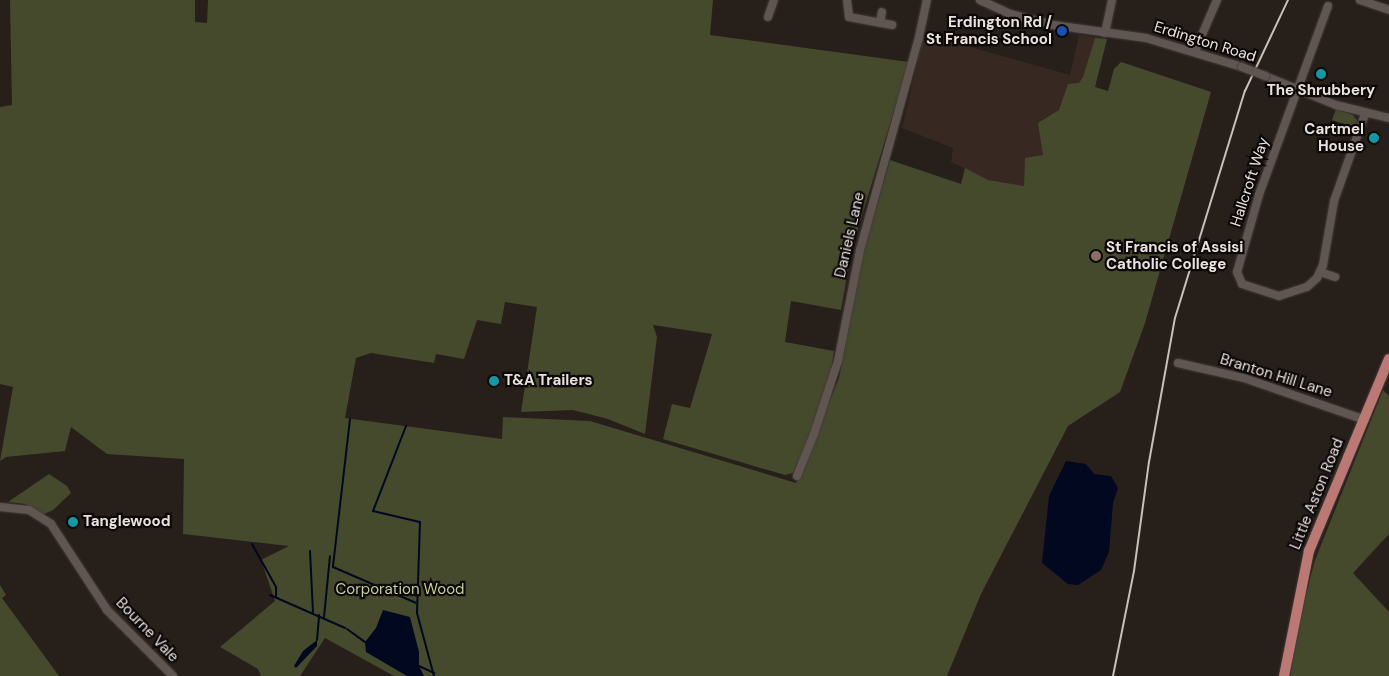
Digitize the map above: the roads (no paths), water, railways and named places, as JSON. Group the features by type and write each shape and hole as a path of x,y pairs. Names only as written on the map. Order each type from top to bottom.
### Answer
{"main road":[{"name":"Little Aston Road","path":"1284,676 1308,551 1325,506 1365,420 1389,359"}],"street":[{"path":"768,17 774,0"},
{"path":"847,0 849,17 892,25"},
{"name":"Daniels Lane","path":"796,476 814,434 838,360 860,250 919,37 927,0"},
{"path":"1105,33 1112,0"},
{"path":"1195,50 1217,0"},
{"path":"1360,0 1389,10"},
{"name":"Erdington Road","path":"983,1 1010,14 1053,25 1146,38 1195,50 1365,114 1389,118"},
{"name":"Hallcroft Way","path":"1320,272 1307,287 1279,296 1242,284 1237,272 1262,185 1297,89 1329,10"},
{"path":"880,23 882,12"},
{"path":"1335,277 1320,272 1334,201 1365,114"},
{"name":"Branton Hill Lane","path":"1178,363 1244,378 1365,420"},
{"name":"Bourne Vale","path":"0,507 29,510 52,524 107,610 173,676"}],"water":[{"path":"1066,461 1086,464 1094,474 1111,476 1118,488 1113,503 1109,552 1101,570 1078,585 1068,584 1042,563 1049,496"},
{"path":"383,610 410,617 419,652 419,666 424,676 407,676 366,652 365,642 376,628"},
{"path":"317,640 317,646 296,668 294,666 303,651"}],"waterway":[{"path":"350,419 333,567 416,603"},
{"path":"406,426 373,511 420,522 417,613 434,676"},
{"path":"252,544 276,587 276,597"},
{"path":"310,551 313,612"},
{"path":"324,617 330,556"},
{"path":"270,595 345,628"},
{"path":"317,640 319,615"},
{"path":"347,629 365,642"},
{"path":"419,666 434,673"}],"railway":[{"path":"1113,676 1134,571 1149,462 1175,318 1245,91 1288,0"}],"place":[{"name":"Erdington Rd / St Francis School","path":"1062,31"},
{"name":"The Shrubbery","path":"1321,74"},
{"name":"Cartmel House","path":"1374,138"},
{"name":"St Francis of Assisi Catholic College","path":"1096,256"},
{"name":"T&A Trailers","path":"494,381"},
{"name":"Tanglewood","path":"73,522"}],"park label":[{"name":"Corporation Wood","path":"400,590"}]}
